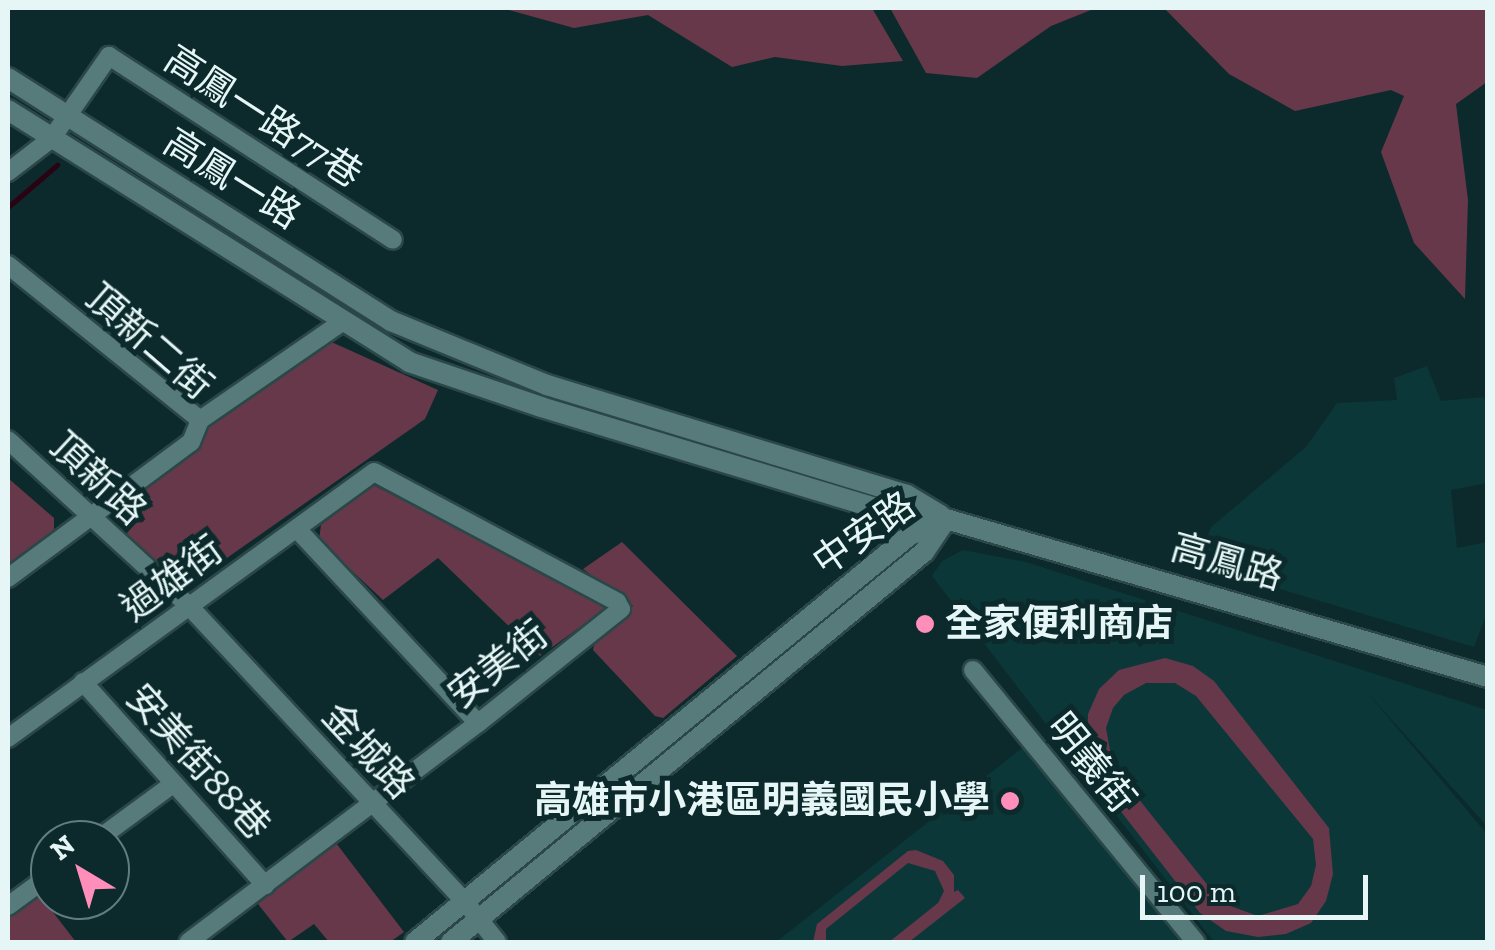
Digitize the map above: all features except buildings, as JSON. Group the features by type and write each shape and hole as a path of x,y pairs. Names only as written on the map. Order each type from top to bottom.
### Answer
{"street":[{"name":"高鳳一路77巷","path":"68,117 109,56 393,240"},
{"name":"高鳳一路","path":"8,78 390,321 422,335"},
{"name":"高鳳一路","path":"8,110 408,362"},
{"path":"8,172 52,138 68,117"},
{"name":"頂新二街","path":"8,265 200,420 190,442 8,578"},
{"path":"200,420 342,322"},
{"name":"高鳳路","path":"422,335 547,386 907,495 946,519"},
{"name":"高鳳路","path":"408,362 541,408 899,515 946,519 1488,677"},
{"name":"頂新路","path":"8,440 189,606"},
{"name":"過雄街","path":"8,738 374,472"},
{"name":"安美街","path":"188,942 478,724 621,608 603,592 374,472"},
{"name":"中安路","path":"414,942 472,912 910,535 946,519"},
{"path":"297,529 478,724"},
{"name":"金城路","path":"189,606 497,942"},
{"name":"明義街","path":"973,670 1196,942"},
{"name":"安美街88巷","path":"83,682 265,885"},
{"path":"124,820 173,784"},
{"path":"8,906 30,889"},
{"name":"中安路","path":"451,942 472,912"}],"shaded area":[{"path":"502,8 872,8 903,61 842,66 775,57 732,67 648,15 574,28"},
{"path":"890,8 1096,8 1051,26 977,78 926,73"},
{"path":"1164,8 1487,8 1487,82 1456,104 1468,200 1465,299 1414,243 1381,152 1404,96 1391,90 1295,111 1229,74"},
{"path":"327,340 438,390 425,419 187,586 172,586 106,530 106,516 205,424"},
{"path":"1427,366 1441,401 1484,397 1487,412 1487,483 1451,490 1457,548 1487,542 1487,613 1474,647 1196,564 1211,527 1306,447 1337,403 1397,400 1394,378"},
{"path":"8,478 54,518 54,530 8,564"},
{"path":"373,485 598,597 605,609 540,656 438,558 383,600 319,540 321,525"},
{"path":"622,542 737,656 663,718 655,716 593,650 595,641 633,606 583,569"},
{"path":"963,550 1026,562 1487,710 1487,826 1365,690 1487,834 1487,942 1214,942 932,576 942,561"},
{"path":"1165,658 1193,666 1214,681 1329,828 1333,874 1326,901 1311,923 1286,934 1258,937 1226,931 1200,913 1094,777 1087,759 1088,714 1099,689 1119,670","holes":["1146,683 1175,683 1196,696 1313,839 1316,865 1311,886 1298,904 1258,916 1222,903 1113,767 1106,728 1113,708 1124,695"]},
{"name":"高雄市小港區明義國民小學","path":"1022,748 1184,942 776,942"},
{"path":"336,843 404,932 390,942 329,942 314,924 288,942 258,904"},
{"path":"916,850 943,861 954,875 954,892 958,890 965,898 909,942 889,942 938,903 944,891 935,871 908,863 826,929 826,942 813,942 817,924 908,851"},
{"path":"30,901 30,920 59,920 76,942 8,942 8,917"}],"waterway":[{"path":"8,207 57,165"}],"place":[{"name":"全家便利商店","path":"925,624"},
{"name":"高雄市小港區明義國民小學","path":"1010,801"}]}
